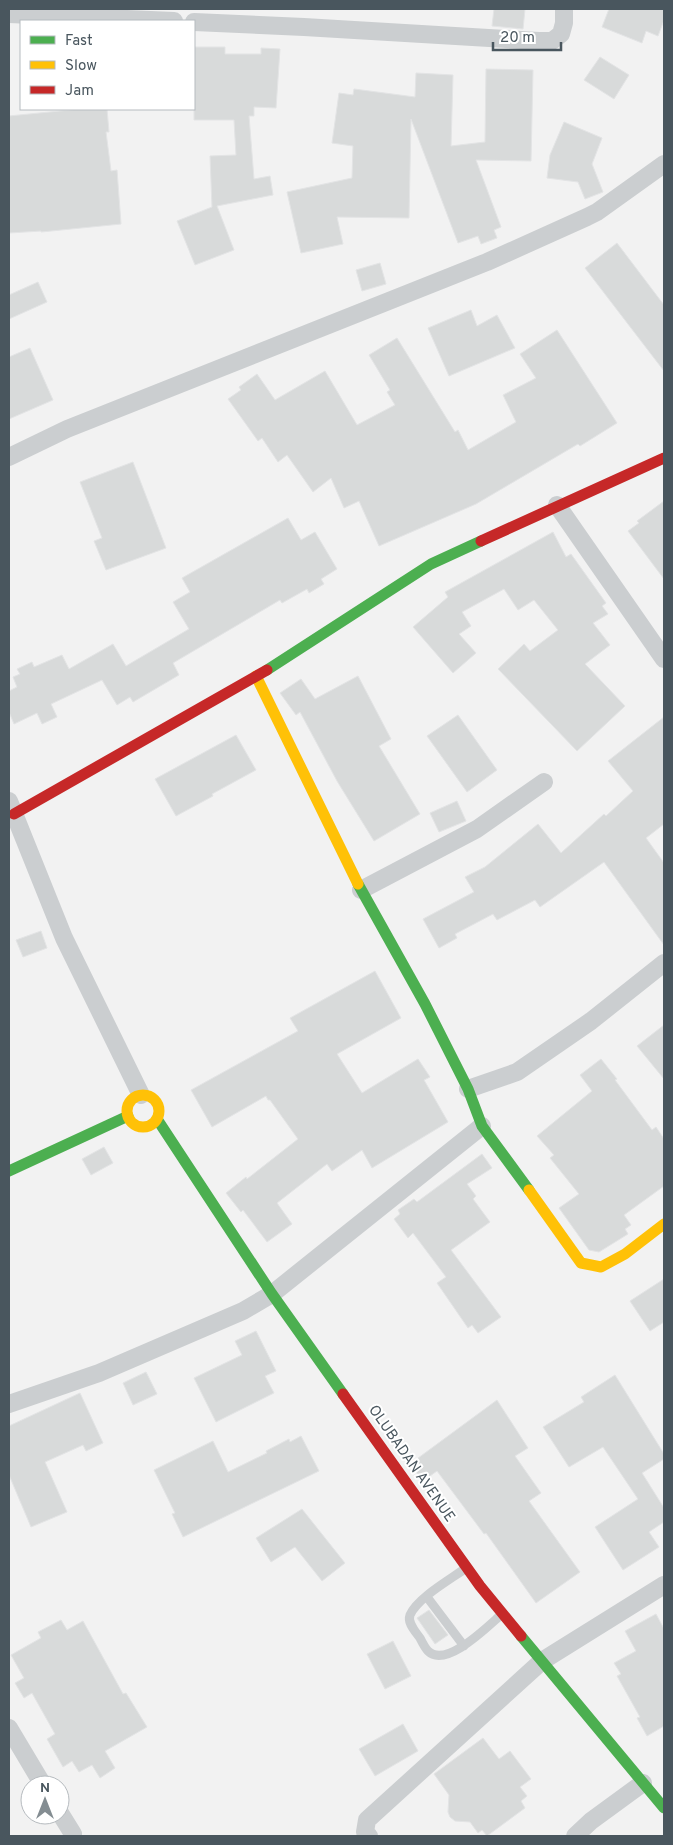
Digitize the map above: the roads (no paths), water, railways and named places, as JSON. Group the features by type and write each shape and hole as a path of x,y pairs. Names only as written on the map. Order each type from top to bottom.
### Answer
{"street":[{"path":"195,22 314,27 539,41 552,40 561,34 564,9"},
{"path":"9,14 150,20"},
{"path":"9,457 67,429 487,262 597,212 664,164"},
{"path":"141,1095 64,938 12,808 256,676 431,564 557,505 664,458"},
{"path":"557,505 664,659"},
{"path":"256,676 361,890 425,1004 468,1089 482,1126 581,1263 601,1267 625,1254 664,1224"},
{"path":"361,890 476,830 544,782"},
{"path":"468,1089 517,1072 591,1021 664,963"},
{"path":"141,1095 148,1095 154,1099 160,1112 158,1119 146,1127 138,1126 128,1116 129,1102 134,1097 141,1095"},
{"path":"9,1171 128,1116"},
{"name":"OLUBADAN AVENUE","path":"158,1119 272,1294 466,1568 664,1808"},
{"path":"9,1404 99,1373 243,1311 272,1294 482,1126"},
{"path":"368,1836 365,1832 367,1820 542,1661 664,1585"},
{"path":"9,1728 37,1775"},
{"path":"576,1836 591,1821 643,1782"},
{"path":"67,1825 73,1834"}],"lane":[{"path":"466,1568 426,1597 412,1611 410,1622 428,1652 440,1656 464,1646 503,1614"},
{"path":"426,1597 464,1646"}]}
